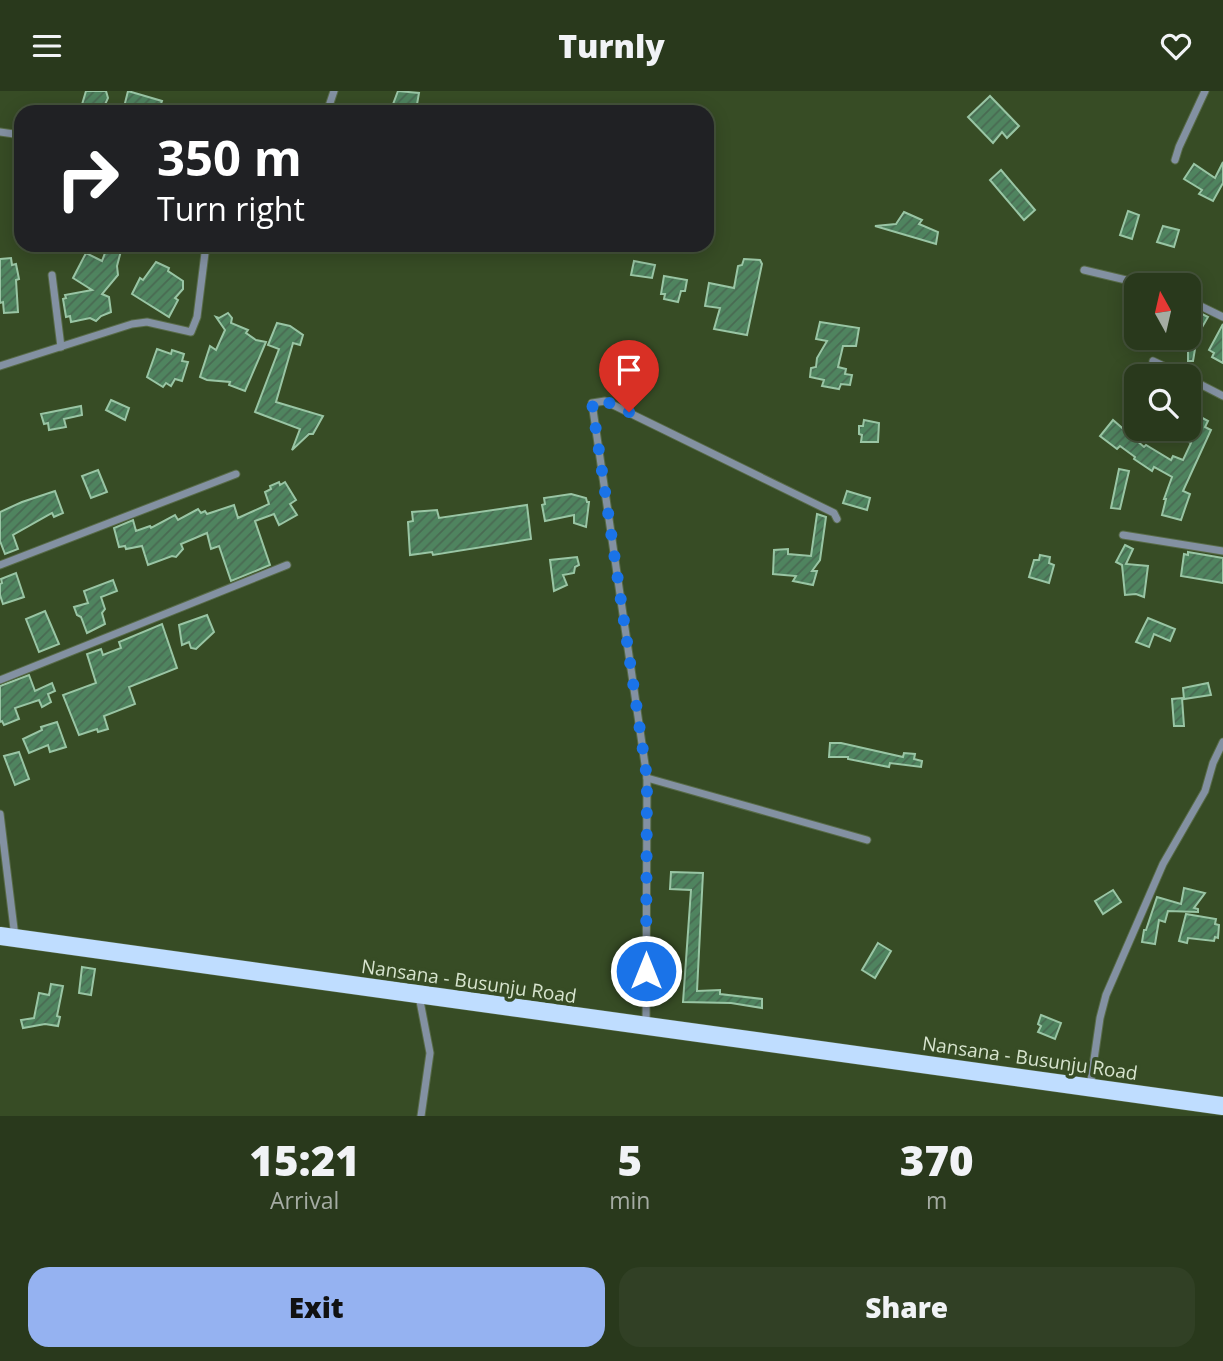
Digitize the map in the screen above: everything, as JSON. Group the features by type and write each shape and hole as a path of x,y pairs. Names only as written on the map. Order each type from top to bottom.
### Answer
{"main road":[{"name":"Nansana - Busunju Road","path":"8,937 1223,1106"}],"street":[{"path":"1175,160 1178,147 1205,91"},
{"path":"0,366 132,324 147,322 191,332 197,317 205,252"},
{"path":"1084,271 1124,280"},
{"path":"52,275 61,347"},
{"path":"1201,306 1223,317"},
{"path":"1153,361 1159,364"},
{"path":"1201,384 1223,396"},
{"path":"646,1026 647,778 592,403 605,401 834,513 837,519"},
{"path":"0,565 236,474"},
{"path":"1123,535 1223,551"},
{"path":"0,680 287,565"},
{"path":"1090,1088 1106,995 1163,864 1205,791 1213,763 1223,742"},
{"path":"647,778 867,840"},
{"path":"0,814 8,937"},
{"path":"419,995 430,1053 421,1116"}],"building":[{"path":"86,91 106,91 108,98 105,105 82,105"},
{"path":"128,91 162,101 161,105 124,105"},
{"path":"398,91 419,93 417,105 393,105"},
{"path":"990,96 1019,126 1007,138 1002,132 993,143 968,117"},
{"path":"1223,162 1223,183 1213,201 1199,194 1202,190 1184,179 1194,164 1215,178"},
{"path":"1001,170 1035,210 1024,220 990,180"},
{"path":"1128,211 1139,215 1132,239 1120,235"},
{"path":"904,212 922,220 919,224 938,232 936,244 875,226 896,224"},
{"path":"1163,226 1179,230 1174,247 1157,242"},
{"path":"105,252 121,252 118,275 102,294 109,297 111,312 96,321 90,318 71,322 70,316 66,317 63,299 66,298 65,295 92,290 73,278 86,253 102,261"},
{"path":"11,258 12,265 16,264 19,279 16,280 18,312 4,313 3,302 0,303 0,259"},
{"path":"744,259 760,260 762,264 747,335 714,329 720,308 705,306 709,283 734,288 738,266 742,265"},
{"path":"634,261 655,265 652,278 631,275"},
{"path":"156,262 169,268 168,271 183,281 183,289 175,298 178,300 169,317 132,294 140,278 143,280"},
{"path":"664,276 687,280 685,291 681,291 678,302 664,299 665,294 661,294"},
{"path":"228,313 232,318 231,323 248,330 246,333 256,340 266,342 245,391 229,385 230,382 200,377 210,346 216,350 225,330 216,317"},
{"path":"1201,314 1208,317 1201,329"},
{"path":"820,322 859,328 856,346 843,346 838,367 846,369 845,374 852,375 850,385 841,384 839,389 822,386 824,380 810,377 811,368 816,367 817,358 827,341 816,339"},
{"path":"277,323 290,326 303,335 300,345 293,343 276,402 323,416 313,434 309,434 292,450 300,429 255,412 279,349 268,345"},
{"path":"1223,324 1223,363 1212,357 1214,353 1209,350"},
{"path":"157,349 171,354 172,350 184,354 182,361 188,362 182,381 175,379 171,386 166,383 163,387 147,377"},
{"path":"1188,350 1195,350 1193,361 1188,361"},
{"path":"111,400 129,408 125,420 106,410"},
{"path":"81,406 82,415 64,419 66,427 49,430 48,423 44,424 41,414"},
{"path":"1201,417 1208,421 1205,427 1211,430 1183,491 1190,494 1181,520 1162,515 1164,499 1172,477 1154,467 1152,471 1120,446 1117,449 1100,436 1113,420 1124,430 1124,441 1137,441 1171,460 1173,456 1183,460 1191,443 1187,441 1201,441"},
{"path":"864,420 879,423 878,442 861,442 859,426 863,426"},
{"path":"1119,469 1129,471 1120,509 1111,508"},
{"path":"98,470 107,492 91,498 82,476"},
{"path":"279,482 280,485 285,482 296,500 290,504 297,515 279,525 274,514 255,521 270,565 231,581 219,546 211,549 207,533 181,544 183,549 176,557 148,565 142,546 126,549 125,546 119,547 114,528 133,520 136,531 150,526 151,528 175,515 178,520 198,509 207,514 234,505 238,518 269,504 265,492"},
{"path":"55,491 63,513 54,517 52,513 13,535 18,549 5,554 0,541 0,512"},
{"path":"847,491 870,498 867,510 843,503"},
{"path":"571,494 586,498 589,502 586,527 574,523 574,515 545,521 542,505 545,504 544,498"},
{"path":"527,505 531,539 433,555 432,552 410,555 408,522 413,521 412,512 437,510 439,518"},
{"path":"817,514 826,517 820,560 812,571 817,571 813,585 793,581 796,576 773,574 774,550 788,549 788,554 811,556"},
{"path":"1125,545 1133,549 1126,564 1148,566 1144,597 1136,594 1125,595 1122,565 1116,562"},
{"path":"1188,552 1223,558 1223,583 1181,576 1184,554 1188,555"},
{"path":"1040,555 1050,557 1049,563 1054,565 1049,583 1029,577 1034,560 1039,560"},
{"path":"577,557 579,565 575,567 574,573 563,575 567,585 554,591 550,560"},
{"path":"16,573 24,597 3,604 0,595 1,579"},
{"path":"113,580 117,591 101,597 105,609 102,613 105,624 87,633 74,607 88,603 84,591"},
{"path":"45,611 59,644 39,652 26,619"},
{"path":"207,615 214,632 196,649 191,648 189,642 182,645 179,625"},
{"path":"1148,618 1175,629 1170,641 1154,634 1149,647 1136,642"},
{"path":"162,624 177,668 129,687 135,704 104,716 108,729 98,732 97,729 79,735 63,695 96,683 87,654 101,649 103,655 121,648 119,642"},
{"path":"29,675 35,691 52,683 55,691 48,694 51,702 42,707 39,700 15,708 19,719 4,725 0,722 0,686"},
{"path":"1208,683 1211,695 1184,699 1183,688"},
{"path":"1182,698 1184,726 1174,726 1172,699"},
{"path":"57,722 66,747 50,752 48,745 29,753 23,739 42,730 41,727"},
{"path":"830,743 903,757 904,753 915,754 914,759 922,761 921,767 890,763 889,767 848,757 829,757"},
{"path":"19,752 29,779 15,785 4,756"},
{"path":"671,872 703,873 697,991 720,990 720,994 762,999 762,1008 731,1003 683,1002 691,890 670,889"},
{"path":"1184,888 1205,893 1194,908 1198,909 1198,912 1168,911 1165,922 1159,920 1155,944 1142,942 1157,897 1181,904"},
{"path":"1113,890 1121,902 1103,914 1095,901"},
{"path":"1186,914 1216,919 1215,924 1219,925 1218,938 1215,937 1214,941 1188,938 1187,943 1179,941"},
{"path":"878,943 891,951 875,978 862,970"},
{"path":"82,967 95,969 91,995 79,993"},
{"path":"51,984 63,986 57,1016 60,1017 58,1026 45,1024 23,1028 21,1020 34,1018 39,993 49,995"},
{"path":"1041,1015 1061,1023 1055,1039 1038,1032"}],"route":[{"path":"629,412 605,401 597,400 592,403 647,778 646,971"}]}
